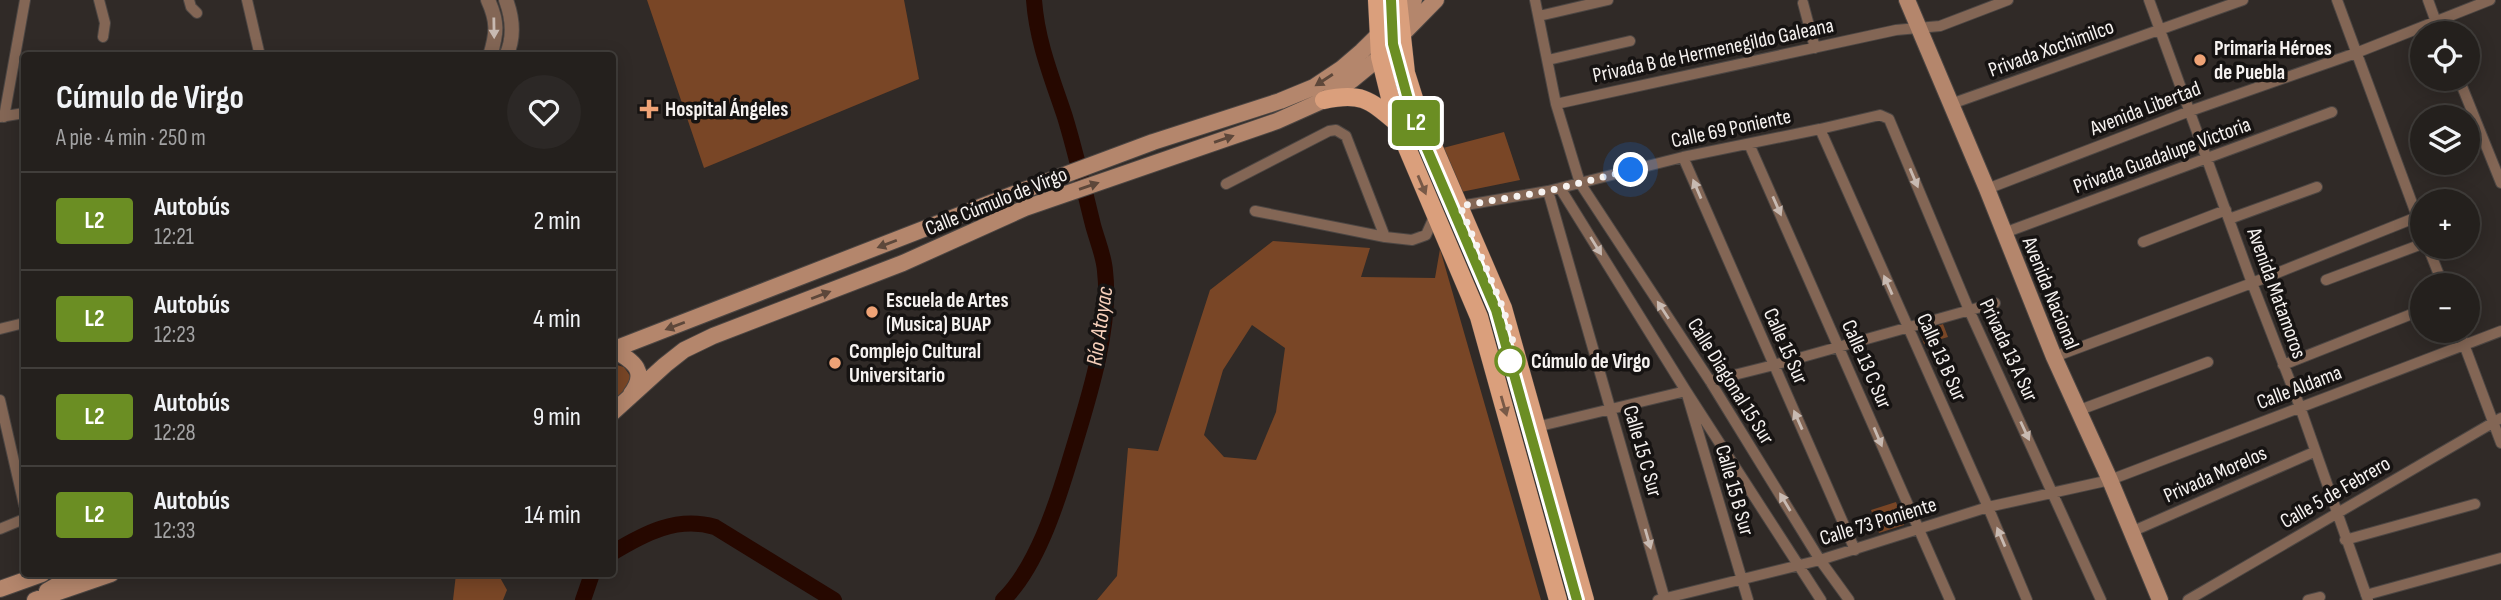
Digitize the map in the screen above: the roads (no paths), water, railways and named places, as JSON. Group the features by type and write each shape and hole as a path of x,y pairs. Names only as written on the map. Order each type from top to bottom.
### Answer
{"main road":[{"path":"1377,0 1380,57 1396,122 1479,317 1558,600"},
{"name":"Calle Cúmulo de Virgo","path":"616,349 1019,192 1153,142 1280,101 1314,87 1341,69 1377,37 1398,8 1414,0"},
{"name":"Calle Cúmulo de Virgo","path":"618,409 684,350 713,336 903,263 1024,208 1277,121 1324,100 1380,57 1436,0"},
{"name":"Avenida Nacional","path":"1907,0 2054,357 2110,480 2160,600"},
{"path":"1398,8 1406,73 1418,111 1503,308 1585,600"},
{"path":"1324,100 1346,96 1366,99 1396,122"},
{"path":"757,319 788,297 783,285"},
{"path":"616,352 632,362 638,369 639,378 636,387 618,409"},
{"path":"0,589 34,577"},
{"path":"34,600 61,583 64,577"},
{"path":"34,600 77,580"}],"street":[{"path":"21,114 2,117 25,0"},
{"path":"99,0 105,23 103,37"},
{"path":"189,0 197,13"},
{"path":"247,0 259,52"},
{"path":"488,0 494,14 496,34 491,52"},
{"path":"506,0 513,29 507,52"},
{"name":"Calle Diagonal 15 Sur","path":"1535,0 1556,104 1580,183 1710,381 1820,560 1849,600"},
{"path":"1539,16 1608,0"},
{"name":"Privada B de Hermenegildo Galeana","path":"1556,104 1896,30 1940,26 2008,0"},
{"name":"Avenida Matamoros","path":"2149,0 2300,407 2367,598"},
{"name":"Privada Xochimilco","path":"1951,104 2243,0"},
{"path":"2337,0 2410,199"},
{"path":"2428,0 2436,21"},
{"name":"Avenida Libertad","path":"2451,21 2490,0"},
{"path":"1804,3 1815,48"},
{"name":"Avenida Libertad","path":"1987,189 2190,111 2410,37"},
{"path":"1548,60 1630,41"},
{"path":"2464,91 2501,183"},
{"name":"Privada Guadalupe Victoria","path":"2004,233 2332,113"},
{"name":"Calle 69 Poniente","path":"1460,206 1548,191 1683,157 1885,116"},
{"name":"Privada 13 A Sur","path":"1885,116 1889,119 1969,310 2101,600"},
{"path":"1226,184 1329,131 1336,130 1346,136 1385,237"},
{"name":"Calle 13 B Sur","path":"1820,130 1989,507 2027,600"},
{"name":"Calle 13 C Sur","path":"1749,144 1950,600"},
{"name":"Calle 15 Sur","path":"1683,157 1854,550"},
{"path":"2143,242 2317,187"},
{"name":"Calle Diagonal 15 Sur","path":"1560,188 1686,391 1821,600"},
{"name":"Calle 15 C Sur","path":"1548,191 1663,599"},
{"path":"1255,211 1385,237 1418,239 1426,235 1435,215"},
{"path":"2054,357 2410,221"},
{"path":"2326,280 2410,248"},
{"path":"1710,381 1995,303"},
{"path":"2283,365 2410,315"},
{"path":"0,329 21,324"},
{"name":"Calle Aldama","path":"2110,480 2501,331"},
{"path":"2465,345 2497,420 2501,443"},
{"path":"2077,411 2208,362"},
{"path":"1536,427 1686,391"},
{"name":"Calle 15 B Sur","path":"1686,391 1748,600"},
{"path":"0,400 21,492"},
{"name":"Calle 5 de Febrero","path":"2188,600 2497,420"},
{"name":"Privada Morelos","path":"2131,532 2314,452"},
{"name":"Calle 73 Poniente","path":"1663,599 1820,560 1989,507 2110,480"},
{"path":"2345,540 2475,504"},
{"path":"0,529 21,520"},
{"path":"2367,598 2501,558"},
{"path":"2308,600 2320,597"}],"waterway":[{"name":"Río Atoyac","path":"1003,600 1015,587 1035,554 1058,498 1096,368 1105,318 1103,260 1069,130 1042,45 1034,0"},
{"name":"Río Atoyac","path":"616,551 649,533 674,525 701,524 715,527 834,600"},
{"name":"Río Atoyac","path":"583,600 591,577"}],"place":[{"name":"Primaria Héroes de Puebla","path":"2200,60"},
{"name":"Hospital Ángeles","path":"649,109"},
{"name":"Escuela de Artes (Musica) BUAP","path":"872,312"},
{"name":"Cúmulo de Virgo","path":"1510,361"},
{"name":"Complejo Cultural Universitario","path":"835,363"}]}
